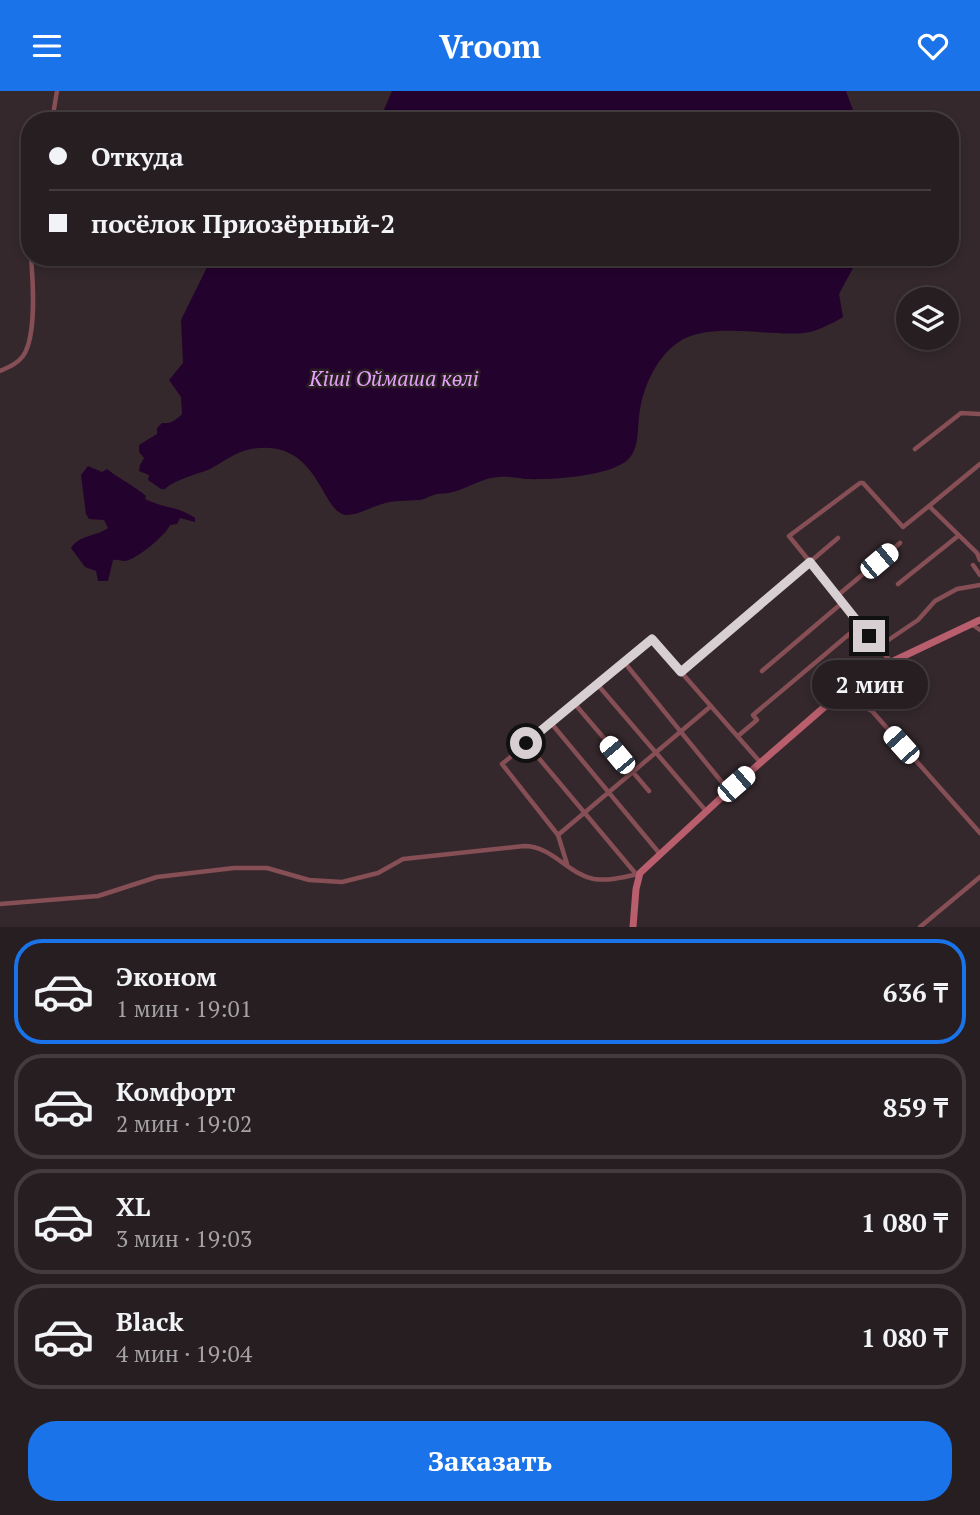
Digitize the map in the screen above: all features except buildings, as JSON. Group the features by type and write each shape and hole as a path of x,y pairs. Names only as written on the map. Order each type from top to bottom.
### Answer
{"street":[{"path":"54,112 57,91"},
{"path":"0,371 15,364 26,349 33,294 31,266"},
{"path":"915,449 961,413 980,414"},
{"path":"891,662 789,536 860,483 863,483 902,527 980,464"},
{"path":"929,506 978,552 980,559"},
{"path":"898,584 958,535"},
{"path":"681,672 838,538"},
{"path":"837,596 900,543"},
{"path":"973,565 980,575"},
{"path":"878,647 918,621 934,601 957,589 980,585"},
{"path":"762,671 842,603"},
{"path":"0,904 98,896 158,877 234,868 267,868 309,880 342,882 378,873 403,859 524,846 540,848 578,873 596,879 638,874 829,703 858,681 891,662 976,622 980,630"},
{"path":"738,736 757,720 753,715 860,625"},
{"path":"567,864 558,835 502,764 652,639 761,763"},
{"path":"624,662 729,791"},
{"path":"597,684 707,812"},
{"path":"574,703 649,791"},
{"path":"829,703 863,706 872,711 980,833"},
{"path":"558,835 710,706"},
{"path":"551,723 661,855"},
{"path":"526,743 638,874 633,927"},
{"path":"920,927 980,877"}],"water":[{"path":"392,91 846,91 854,112 383,112"},
{"name":"Кіші Оймаша көлi","path":"208,266 854,266 839,294 843,317 826,326 790,334 715,331 678,342 655,367 645,389 634,451 623,463 612,469 565,478 492,478 449,493 436,494 421,500 396,501 347,515 338,512 305,465 291,454 274,448 251,449 240,453 165,489 148,480 149,475 139,471 144,458 139,452 139,445 157,434 157,428 162,423 173,421 182,414 181,397 169,380 183,363 181,320"},
{"path":"88,466 102,472 107,469 141,492 146,496 145,499 182,511 195,518 195,522 180,518 177,524 170,525 157,541 143,552 130,560 113,560 108,581 98,581 96,571 85,567 71,548 79,540 108,528 104,520 89,519 86,514 81,475"}],"route":[{"path":"526,743 652,639 681,672 810,562 869,636"}]}
